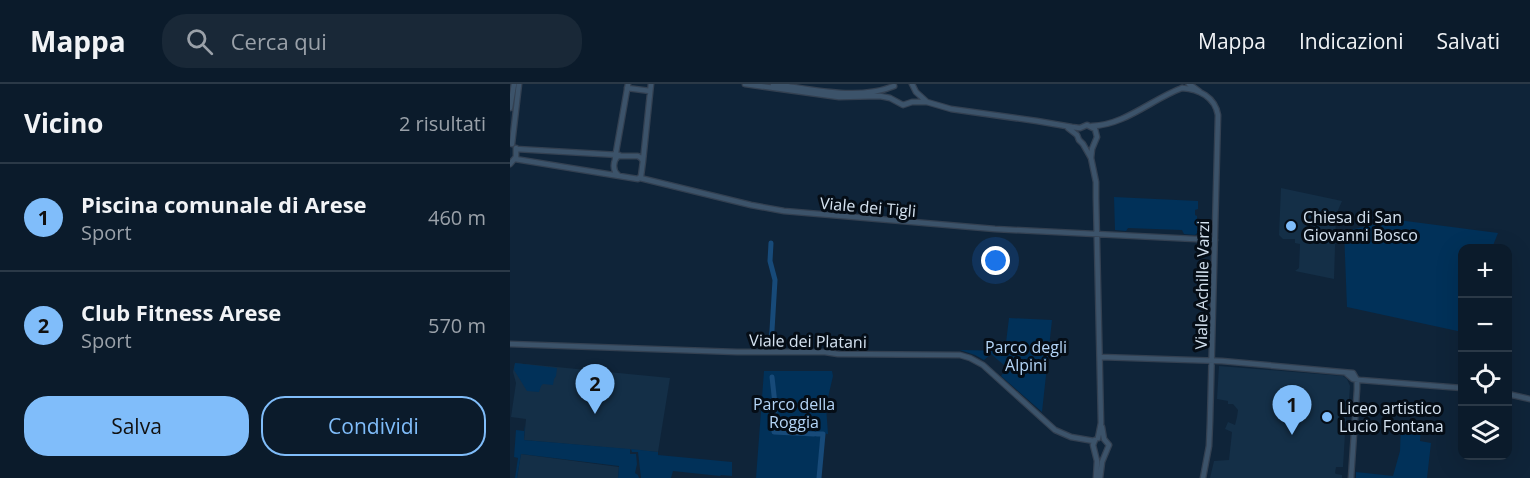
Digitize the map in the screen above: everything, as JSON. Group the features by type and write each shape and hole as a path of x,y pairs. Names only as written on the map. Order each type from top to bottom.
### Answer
{"street":[{"path":"510,108 514,84"},
{"path":"510,164 517,154 513,145 519,84"},
{"path":"515,159 640,178 651,84"},
{"path":"745,84 850,98 880,96 903,105 912,102 927,102 951,109 1080,128"},
{"path":"773,84 850,93 879,91 895,85"},
{"path":"912,84 916,92 927,102"},
{"path":"1173,92 1175,84"},
{"path":"1189,84 1206,95"},
{"path":"894,100 892,93 895,85"},
{"path":"618,176 614,171 628,86 650,91"},
{"path":"1077,135 1080,128 1085,125 1105,124 1126,117 1182,86 1206,95"},
{"path":"912,102 916,92"},
{"name":"Viale Achille Varzi","path":"1203,478 1209,440 1218,115 1214,103 1206,95"},
{"path":"1091,158 1094,141 1105,124"},
{"path":"1065,126 1077,135 1091,158 1096,182 1101,423 1104,439 1109,445 1098,478"},
{"path":"1090,126 1097,134"},
{"path":"1083,144 1089,145 1094,141"},
{"path":"513,145 617,157 638,156 643,161"},
{"name":"Viale dei Tigli","path":"640,178 779,211 984,229 1215,240"},
{"name":"Viale dei Platani","path":"510,344 737,352 960,355 983,365 1055,430 1077,438 1094,449"},
{"path":"1100,357 1212,361 1343,372 1355,378 1371,381 1458,388"},
{"path":"1351,478 1355,378"},
{"path":"1512,395 1528,398"},
{"path":"1098,478 1094,449 1101,423"},
{"name":"Viale dei Platani","path":"1077,438 1096,440"},
{"path":"1096,440 1104,439"},
{"path":"1094,449 1100,454 1106,452"}],"shaded area":[{"path":"1281,188 1342,201 1336,215 1334,279 1295,271 1299,268 1300,244 1295,243 1295,239 1283,239 1279,235"},
{"path":"515,363 670,378 658,452 524,440 526,419 511,417 516,383 513,372"},
{"path":"1219,366 1343,376 1347,379 1350,386 1343,467 1336,467 1335,473 1342,475 1342,478 1210,478 1214,461 1229,460 1232,432 1225,429 1228,422 1235,425 1238,410 1233,404 1228,404 1228,401 1217,399"},
{"path":"521,454 619,467 618,478 517,478"}],"green space":[{"path":"1114,197 1198,201 1198,209 1195,210 1197,233 1195,235 1184,234 1182,230 1128,228 1126,231 1115,230"},
{"path":"1398,220 1498,233 1494,244 1458,244 1458,331 1347,307 1344,231"},
{"name":"Parco degli Alpini","path":"1009,318 1052,320 1042,412 1001,376 1005,371 1002,369 1005,366 991,354 984,360 960,350 1005,351"},
{"path":"515,363 557,368 553,385 543,384 539,392 527,391 514,370"},
{"name":"Parco della Roggia","path":"764,371 832,371 833,376 826,406 828,434 821,433 817,478 756,478"},
{"path":"525,425 524,440 630,449 630,454 636,454 635,473 639,478 618,478 619,466 521,454 517,478 515,478 518,458 514,457 516,430 524,431"},
{"path":"1401,425 1421,428 1420,441 1431,443 1427,478 1356,478 1356,472 1393,476 1400,451"},
{"path":"631,449 658,452 658,455 732,462 732,476 673,471 671,478 641,478 638,452 632,452"}],"waterway":[{"path":"771,243 770,261 775,280 771,347"},
{"path":"772,377 775,404"},
{"path":"775,407 774,432 814,434"},
{"path":"817,434 823,434 819,478"}],"place":[{"name":"Chiesa di San Giovanni Bosco","path":"1291,226"},
{"name":"Club Fitness Arese","path":"595,414"},
{"name":"Liceo artistico Lucio Fontana","path":"1327,417"},
{"name":"Piscina comunale di Arese","path":"1292,435"}]}
